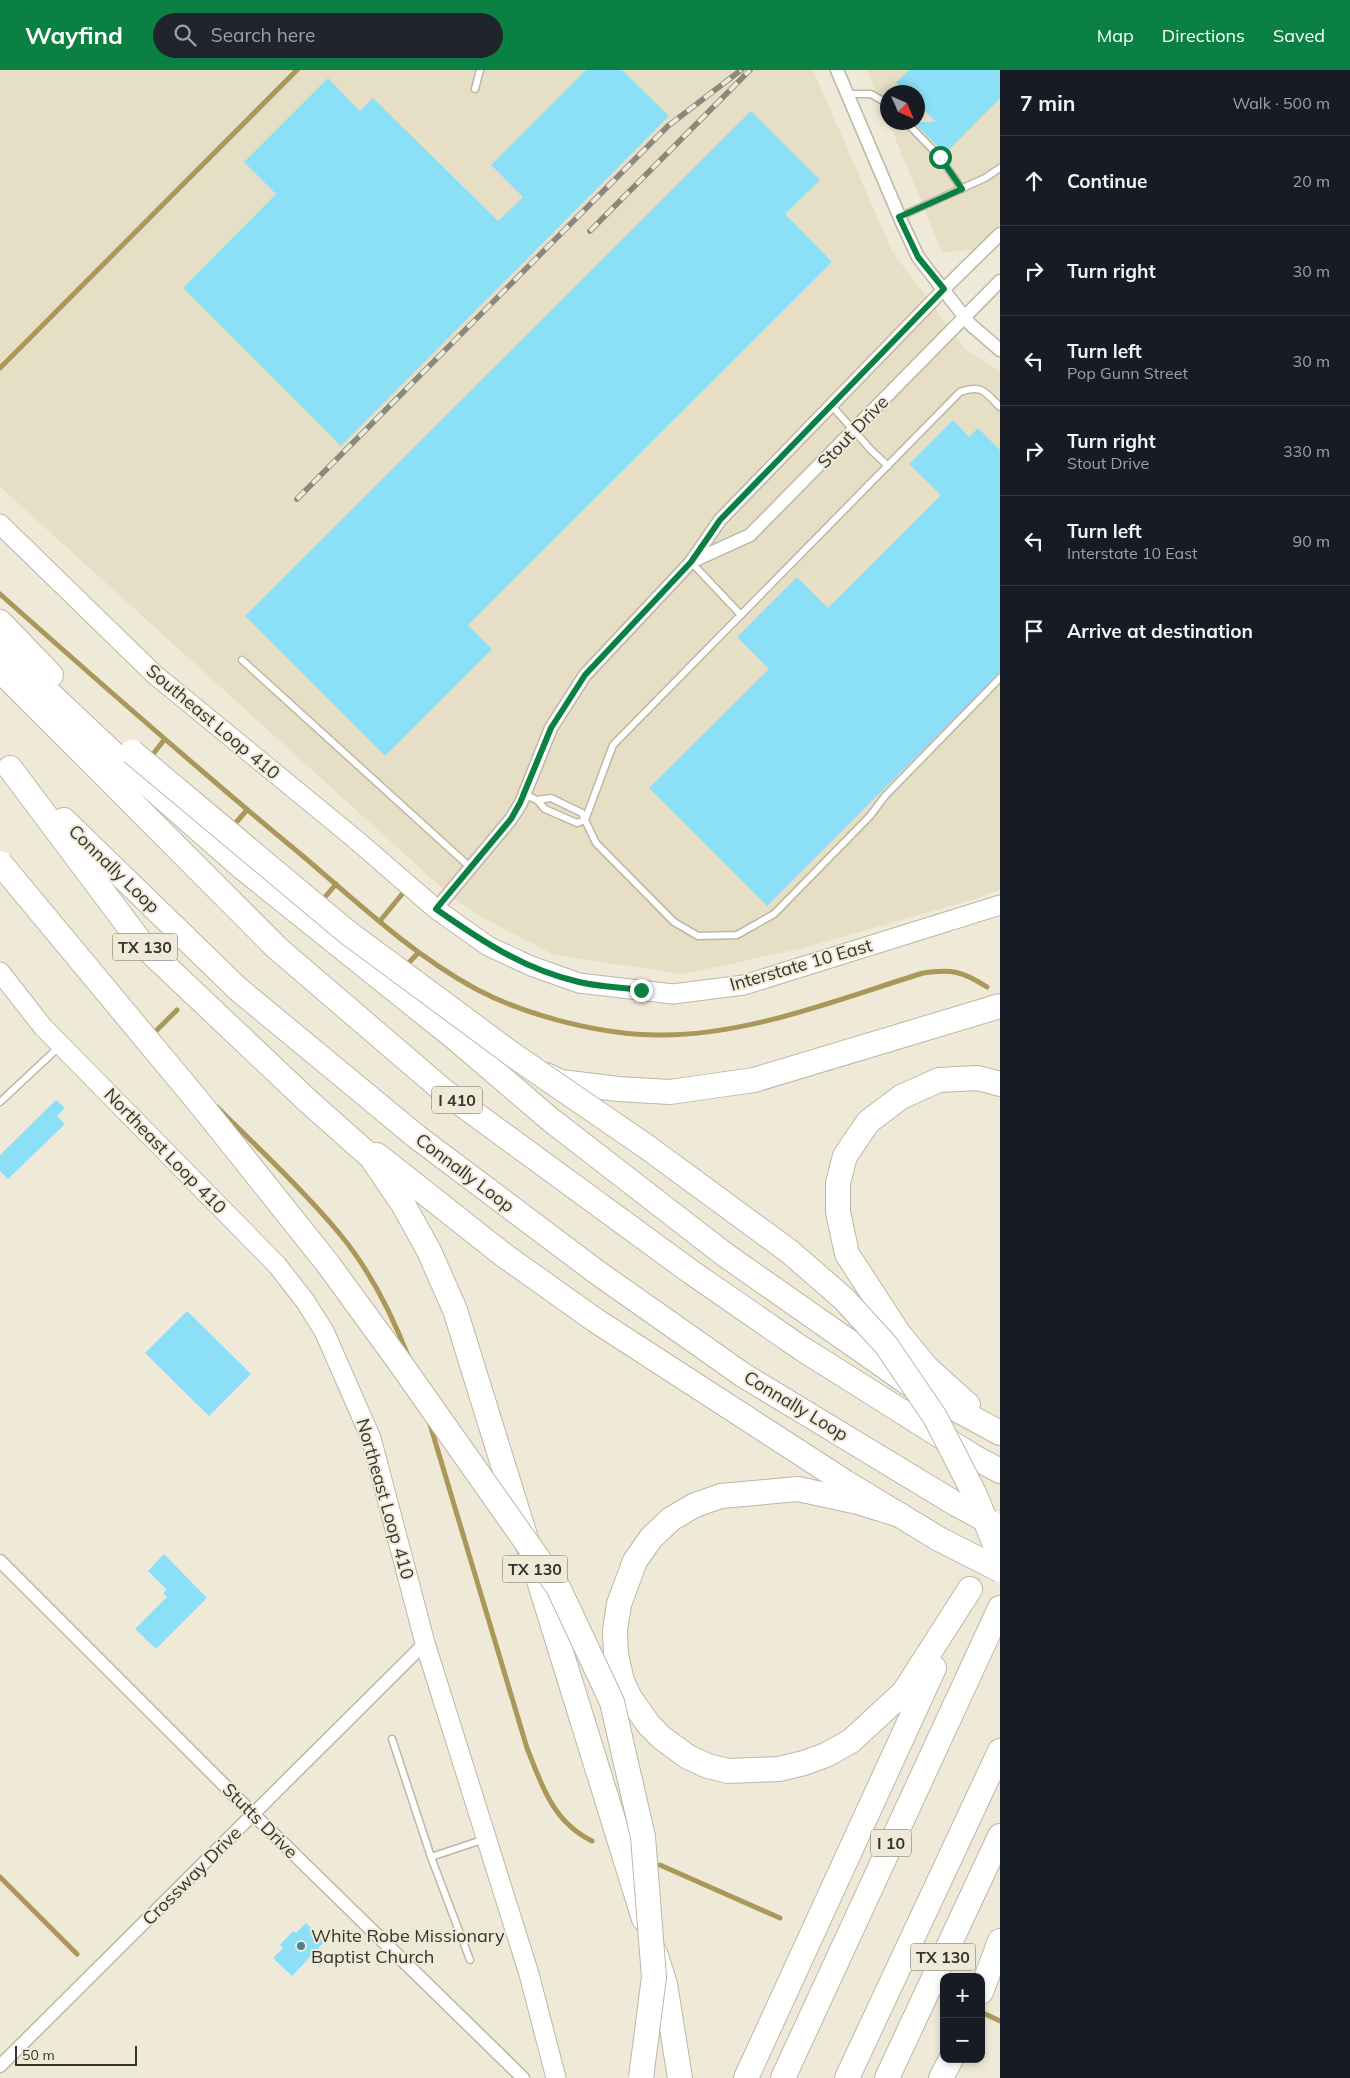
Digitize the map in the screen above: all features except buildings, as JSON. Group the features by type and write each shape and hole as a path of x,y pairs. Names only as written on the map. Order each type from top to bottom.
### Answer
{"highway":[{"path":"0,622 67,691 132,752 347,932 516,1057 647,1147 790,1252 844,1299 886,1345 935,1417 975,1495 1000,1562"},
{"path":"0,647 118,759 243,868 455,1038 551,1120 724,1254 908,1383 998,1431"},
{"name":"I 410","path":"0,670 277,948 446,1092 691,1272 801,1348 974,1457 1000,1471"},
{"name":"TX 130","path":"5,763 142,944 309,1102 371,1157 403,1204 429,1251 455,1310 665,1984 680,2078"},
{"name":"Connally Loop","path":"5,763 238,989 417,1137 598,1273 743,1374 956,1504 1000,1526"},
{"path":"0,862 202,1106 328,1264 558,1587 612,1702 643,1837 654,1977 641,2078"},
{"path":"455,1038 561,1082 618,1089 670,1092 754,1080 1000,1006"},
{"path":"998,1431 926,1368 900,1334 847,1254 838,1212 838,1183 846,1156 868,1122 901,1097 939,1080 978,1078 1000,1084"},
{"path":"309,1102 505,1256 595,1320 845,1482 939,1539 1000,1570"},
{"path":"900,1515 858,1502 798,1488 721,1496 695,1505 671,1519 651,1538 635,1561 620,1604 615,1630 616,1655 622,1681 630,1698 649,1725 662,1738 688,1757 708,1766 728,1771 779,1770 812,1760 851,1741 904,1692 970,1589"},
{"path":"746,2078 1000,1526"},
{"name":"I 10","path":"783,2078 1000,1608"},
{"path":"847,2078 1000,1751"},
{"name":"TX 130","path":"887,2078 1000,1836"},
{"path":"985,1981 1000,1941"},
{"path":"941,2078 949,2063"}],"main road":[{"name":"Southeast Loop 410","path":"0,524 154,674 354,838 436,909"},
{"name":"Interstate 10 East","path":"436,909 488,946 531,966 580,982 673,994 744,985 1000,905"},
{"name":"Northeast Loop 410","path":"0,972 44,1027 61,1045 277,1265 305,1301 324,1331 371,1438 425,1642 529,1974 556,2078"}],"street":[{"path":"836,70 918,257 964,316 989,342 1000,350"},
{"name":"Stout Drive","path":"436,909 511,819 524,794 551,728 585,675 691,562 720,520 944,289 1000,234"},
{"name":"Stout Drive","path":"691,562 750,535 1000,281"},
{"name":"Stutts Drive","path":"0,1562 523,2078"},
{"name":"Crossway Drive","path":"0,2066 425,1642"}],"lane":[{"path":"475,88 480,70"},
{"path":"847,94 871,94 880,99"},
{"path":"914,130 940,157 962,189"},
{"path":"899,217 985,178 1000,168"},
{"path":"524,794 537,800 545,809 577,823 585,820 613,745 960,392 972,387 982,390 1000,406"},
{"path":"832,406 888,466"},
{"path":"691,562 741,615"},
{"path":"242,660 471,868"},
{"path":"537,800 551,798 582,813 596,843 674,922 698,936 737,935 774,914 870,816 885,796 1000,678"},
{"path":"0,1102 61,1045"},
{"path":"392,1739 432,1857 470,1960"},
{"path":"432,1857 486,1839"}],"shaded area":[{"path":"0,70 813,70 892,251 966,350 1000,371 1000,889 979,898 799,949 684,974 554,955 483,918 453,898 0,487"},
{"path":"867,70 1000,70 1000,223 974,250 942,252 892,130 925,130 925,85 880,85 880,102"}],"waterway":[{"path":"0,368 297,70"},
{"path":"0,594 189,760 387,928 452,975 476,989 518,1008 565,1022 614,1032 659,1035 692,1034 759,1023 923,973 956,972 987,987"},
{"path":"150,758 164,740"},
{"path":"232,827 247,810"},
{"path":"320,903 336,884"},
{"path":"380,921 403,893"},
{"path":"404,968 418,953"},
{"path":"151,1036 177,1010"},
{"path":"217,1107 280,1169 350,1247 370,1276 394,1323 408,1356"},
{"path":"429,1421 527,1748 550,1802 568,1824 592,1841"},
{"path":"660,1865 780,1918"},
{"path":"0,1877 77,1954"},
{"path":"985,2014 1000,2021"}],"railway":[{"path":"297,499 668,126 741,70"},
{"path":"590,231 750,70"}],"place":[{"name":"White Robe Missionary Baptist Church","path":"301,1946"}],"route":[{"path":"641,990 580,982 531,966 488,946 436,909 511,819 520,803 551,728 585,675 691,562 720,520 944,289 918,257 899,217 962,189 940,157"}]}
